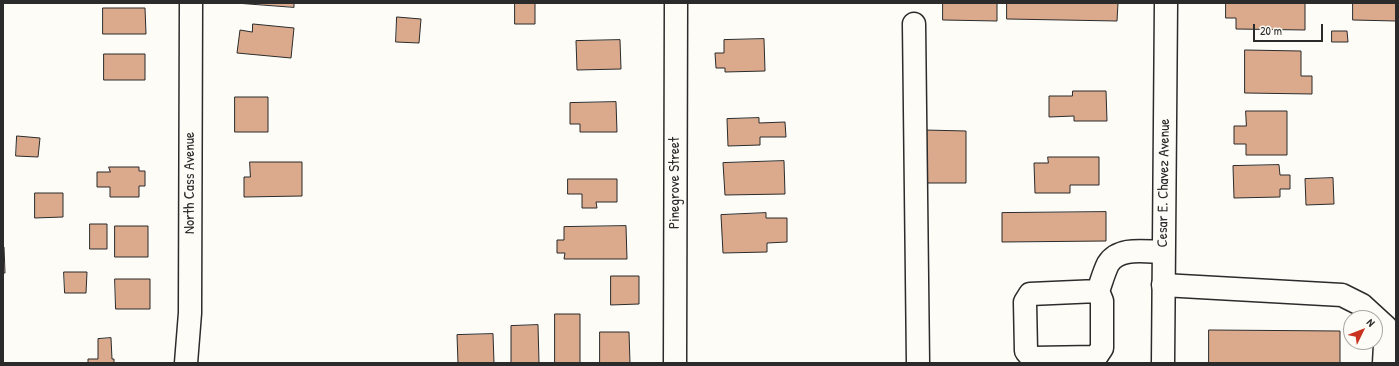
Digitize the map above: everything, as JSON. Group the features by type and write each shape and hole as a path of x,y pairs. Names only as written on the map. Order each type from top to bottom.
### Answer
{"main road":[{"name":"North Cass Avenue","path":"186,363 190,314 191,3"},
{"name":"Pinegrove Street","path":"675,363 676,3"},
{"name":"Cesar E. Chavez Avenue","path":"1163,363 1166,3"},
{"path":"914,24 918,363"},
{"path":"1098,291 1030,294 1025,302 1026,351 1032,361 1096,357 1102,348 1102,301 1098,291 1108,264 1117,255 1132,251 1163,252"},
{"path":"1163,285 1342,295 1362,304 1386,327 1384,363"}],"building":[{"path":"236,3 294,3 294,7"},
{"path":"515,3 535,3 535,24 515,24"},
{"path":"943,3 997,3 997,21 943,20"},
{"path":"1007,3 1118,3 1117,21 1007,19"},
{"path":"1226,3 1305,3 1305,30 1236,29 1236,18 1226,18"},
{"path":"1353,3 1396,3 1396,21 1353,20"},
{"path":"103,8 145,8 146,34 103,34"},
{"path":"397,17 421,19 419,43 396,42"},
{"path":"253,24 294,28 291,58 237,53 240,30 252,32"},
{"path":"1332,31 1347,31 1348,42 1332,42"},
{"path":"764,39 765,71 725,72 725,68 716,68 715,53 724,53 724,40"},
{"path":"620,40 621,69 577,70 576,41"},
{"path":"1245,50 1301,51 1301,76 1312,76 1312,94 1245,93"},
{"path":"104,54 145,54 145,80 104,80"},
{"path":"1073,91 1106,91 1107,121 1074,121 1074,116 1049,117 1049,96 1072,96"},
{"path":"235,97 268,97 268,132 235,132"},
{"path":"616,102 617,132 580,132 580,124 570,124 570,103"},
{"path":"1246,111 1287,111 1287,155 1246,155 1246,144 1234,144 1234,126 1246,126"},
{"path":"759,118 759,123 785,122 786,137 760,137 760,145 728,146 727,119"},
{"path":"924,130 966,131 966,183 924,183"},
{"path":"17,136 40,138 38,157 16,156"},
{"path":"1048,157 1099,157 1099,185 1070,185 1070,193 1035,193 1034,163 1048,163"},
{"path":"784,161 785,194 725,195 723,163"},
{"path":"250,162 302,162 302,196 244,197 244,177 250,177"},
{"path":"1279,165 1280,175 1290,175 1290,189 1280,189 1280,197 1234,198 1233,166"},
{"path":"109,167 139,167 139,171 145,171 145,186 139,186 139,197 110,197 110,187 97,187 97,172 110,172"},
{"path":"1333,178 1334,204 1306,205 1305,179"},
{"path":"568,179 617,179 617,202 596,202 597,208 582,208 582,194 568,194"},
{"path":"35,193 63,193 63,217 35,218"},
{"path":"1106,212 1106,241 1002,242 1002,213"},
{"path":"766,213 766,218 787,218 787,242 767,243 767,252 723,253 721,215"},
{"path":"90,224 107,224 107,249 90,249"},
{"path":"115,226 148,226 148,257 115,257"},
{"path":"626,226 627,259 564,259 565,253 557,253 557,240 564,240 564,227"},
{"path":"4,247 5,273 3,273"},
{"path":"64,272 87,272 86,293 65,293"},
{"path":"611,276 639,276 639,304 611,305"},
{"path":"115,279 150,279 150,309 116,309"},
{"path":"555,314 580,314 580,363 555,363"},
{"path":"538,325 539,363 511,363 511,326"},
{"path":"1209,330 1340,331 1340,363 1209,363"},
{"path":"600,332 629,332 630,363 600,363"},
{"path":"493,334 494,363 458,363 457,335"},
{"path":"111,338 112,359 114,359 114,363 88,363 88,359 98,359 98,339"}]}
